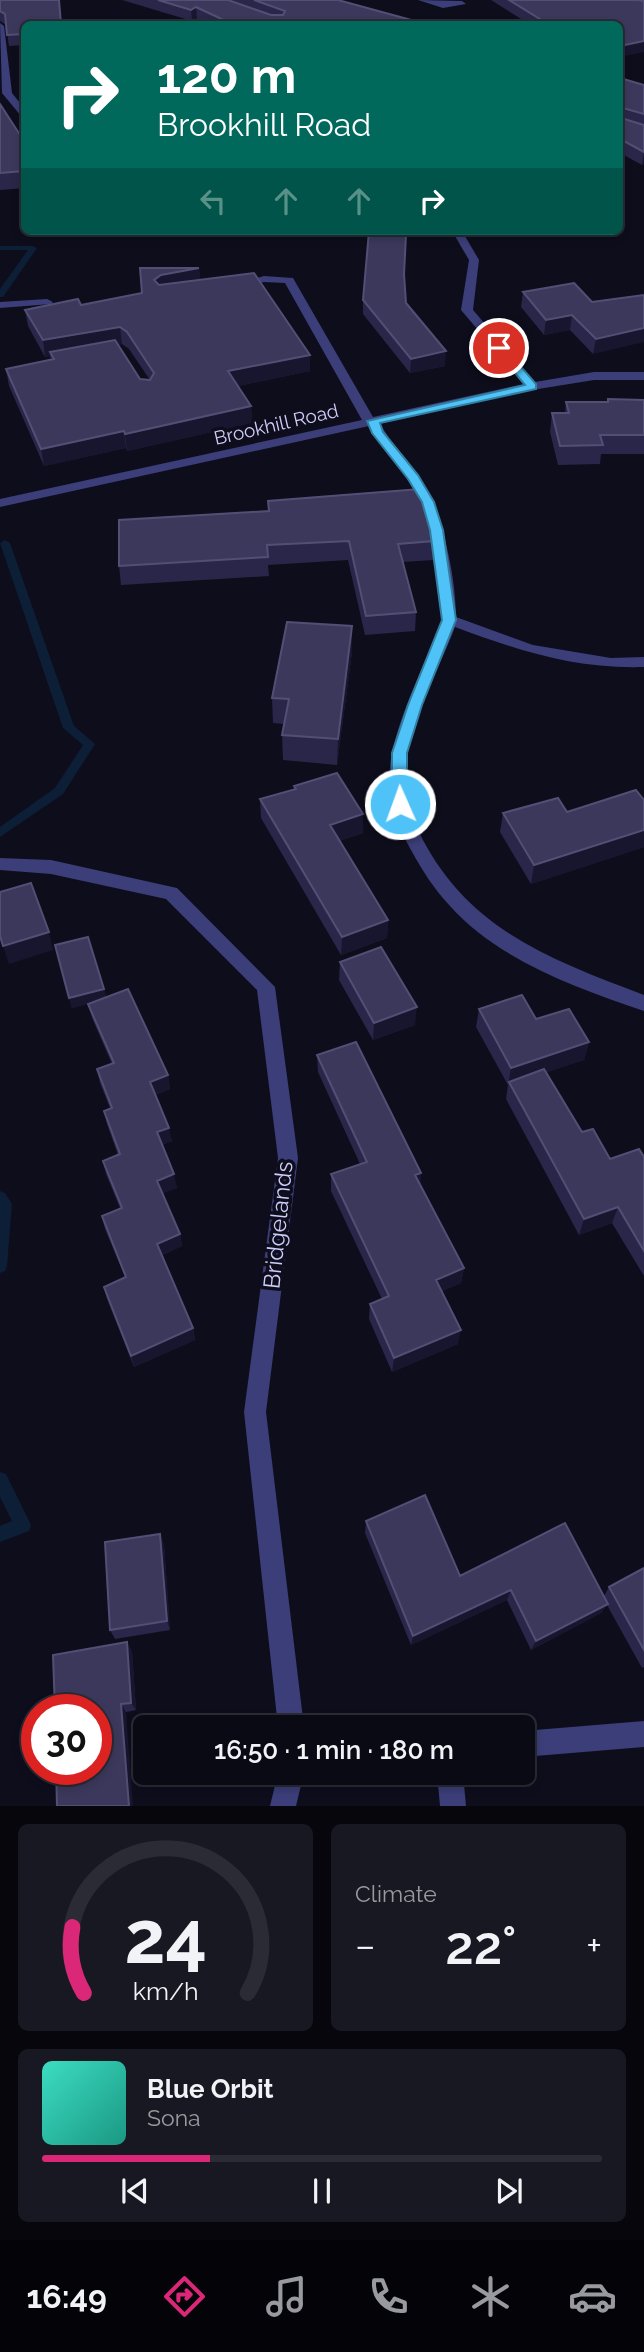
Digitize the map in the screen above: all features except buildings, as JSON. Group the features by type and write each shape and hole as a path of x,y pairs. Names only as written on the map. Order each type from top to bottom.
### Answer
{"street":[{"path":"422,0 443,5 462,4"},
{"path":"0,26 7,93 21,110"},
{"path":"459,235 474,260 467,310 532,386"},
{"path":"225,288 264,279 289,280 378,433 414,478 428,502 437,530 449,620 415,705 400,753 400,804 422,855 454,899 491,934 538,962 644,1003"},
{"path":"0,305 47,302"},
{"name":"Brookhill Road","path":"0,502 532,386 594,376 644,376"},
{"path":"449,620 531,650 611,663 644,663"},
{"name":"Bridgelands","path":"0,864 51,867 171,893 266,987 288,1158 256,1412 290,1715"},
{"path":"535,1743 644,1734"},
{"path":"284,1806 288,1785"},
{"path":"451,1785 453,1806"}],"waterway":[{"path":"0,248 33,248 0,295"},
{"path":"0,833 59,791 89,744 69,728 5,543"},
{"path":"0,1198 5,1204 0,1266"},
{"path":"0,1480 23,1525 0,1534"}],"route":[{"path":"400,804 400,753 415,705 449,620 437,530 428,502 414,478 378,433 373,421 532,386 499,348"}]}
